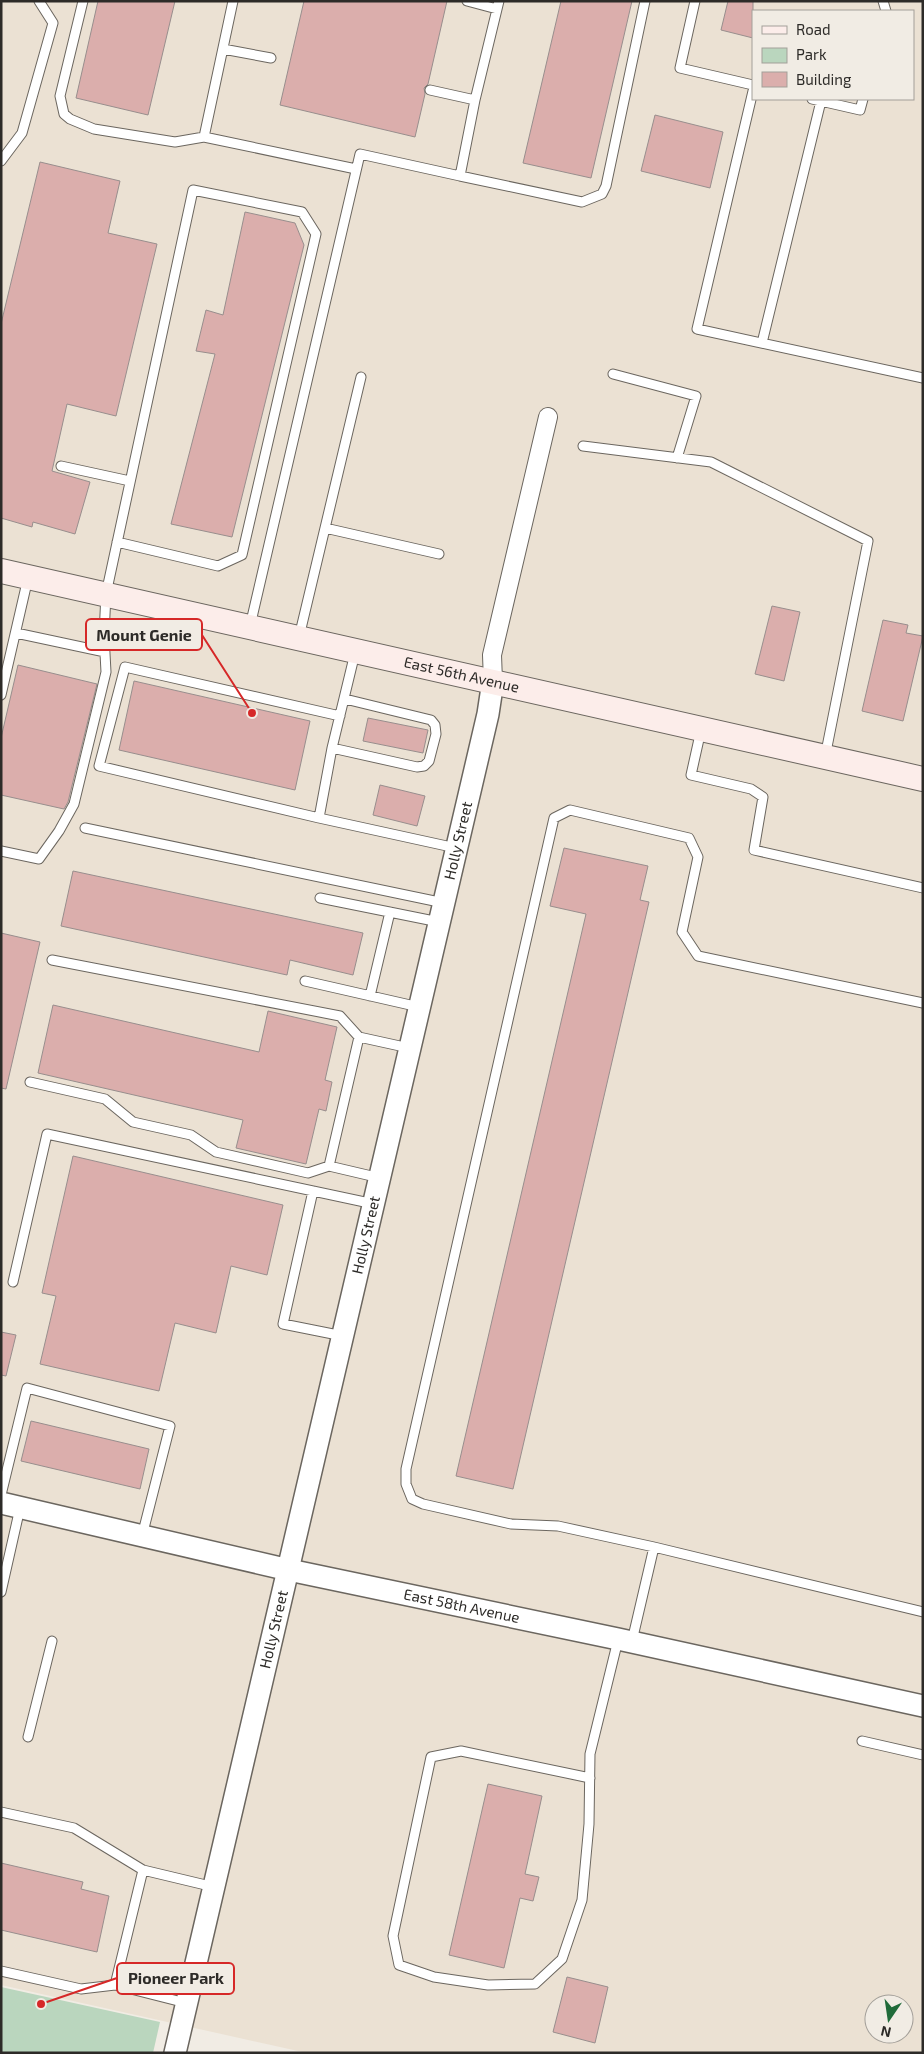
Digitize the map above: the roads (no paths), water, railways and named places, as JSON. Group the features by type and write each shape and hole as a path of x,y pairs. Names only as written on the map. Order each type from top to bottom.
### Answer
{"main road":[{"name":"East 56th Avenue","path":"1,571 923,779"}],"street":[{"name":"Holly Street","path":"175,2053 488,714 493,681 492,655 548,417"},
{"name":"East 58th Avenue","path":"11,1506 289,1570 923,1706"}],"lane":[{"path":"1,161 22,133 52,23 40,1"},
{"path":"83,1 60,96 64,114 70,119 94,128 175,142 204,136 356,168"},
{"path":"204,136 233,1"},
{"path":"460,176 475,100 498,5 467,1"},
{"path":"250,626 360,154 582,202 602,194 606,186 645,1"},
{"path":"695,1 680,68 752,85"},
{"path":"223,49 271,58"},
{"path":"430,90 475,100"},
{"path":"752,95 697,329 923,378"},
{"path":"816,100 860,110 863,100"},
{"path":"762,343 821,101"},
{"path":"1,851 38,859 59,831 74,804 106,672 106,594 117,542 130,481 193,190 302,212 316,234 242,555 218,566 117,542"},
{"path":"613,374 696,396 677,458"},
{"path":"299,637 361,377"},
{"path":"582,446 711,462 868,541 825,757"},
{"path":"61,466 130,481"},
{"path":"325,528 439,554"},
{"path":"1,695 28,577"},
{"path":"16,632 105,652"},
{"path":"319,818 332,748 356,650"},
{"path":"340,716 125,667 99,766 319,818 457,848"},
{"path":"332,748 416,767 424,766 429,761 436,734 435,725 431,720 345,699"},
{"path":"701,729 691,775 751,789 763,797 754,850 923,888"},
{"path":"923,1003 698,956 682,932 698,857 689,838 570,810 554,818 408,1460 406,1484 412,1499 423,1504 511,1524 558,1526 654,1547 923,1612"},
{"path":"85,828 442,912"},
{"path":"320,898 390,912 442,912"},
{"path":"370,996 390,912"},
{"path":"52,960 340,1016 359,1037 410,1048"},
{"path":"304,981 420,1007"},
{"path":"329,1166 359,1037"},
{"path":"30,1082 105,1099 133,1122 191,1135 216,1152 308,1173 329,1166 380,1178"},
{"path":"13,1282 47,1134 374,1204"},
{"path":"313,1192 283,1324 343,1336"},
{"path":"1,1495 27,1388 170,1426 142,1536"},
{"path":"1,1592 11,1506"},
{"path":"590,1778 461,1751 431,1757 393,1936 399,1965 434,1977 488,1985 535,1984 562,1959 582,1900 589,1824 590,1778 590,1754 654,1547"},
{"path":"28,1737 52,1640"},
{"path":"862,1741 923,1755"},
{"path":"1,1812 74,1828 143,1870 214,1887"},
{"path":"115,1985 143,1870"},
{"path":"1,1971 81,1989 115,1985 187,2003"}],"place":[{"name":"Mount Genie","path":"252,713"},
{"name":"Pioneer Park","path":"41,2004"}]}
